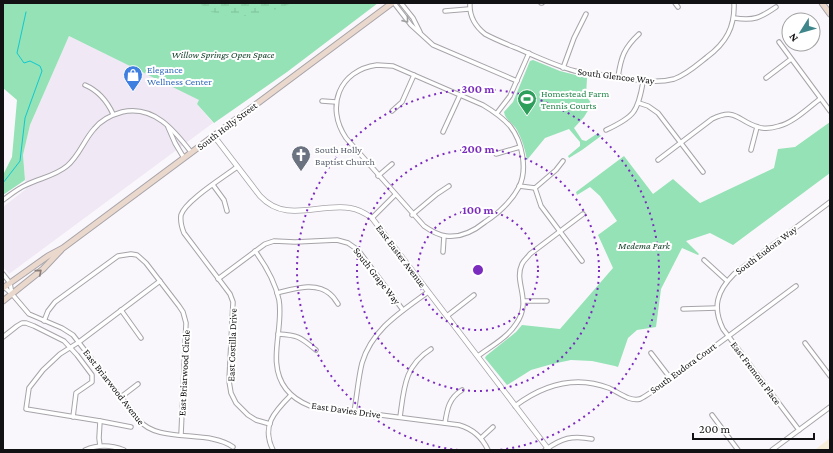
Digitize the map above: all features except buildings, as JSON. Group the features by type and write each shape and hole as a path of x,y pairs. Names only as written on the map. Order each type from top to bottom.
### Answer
{"main road":[{"name":"South Holly Street","path":"3,301 43,268 63,248 393,3"},
{"path":"822,3 829,11"},
{"name":"South Holly Street","path":"3,287 48,256 63,248"}],"street":[{"path":"393,3 409,23 428,42 438,48 517,81"},
{"path":"401,3 413,18 421,34"},
{"path":"445,10 469,9 470,3"},
{"path":"675,3 678,7"},
{"name":"South Glencoe Way","path":"469,9 475,24 485,34 529,54 563,68 643,82 666,80 678,77 714,52 722,44 731,28 734,18 734,3"},
{"path":"734,18 744,20 756,19 764,16 776,6"},
{"path":"563,68 572,43 586,14"},
{"path":"618,77 621,60 624,53 630,42 639,34"},
{"path":"778,42 830,111"},
{"path":"497,114 507,101 529,54"},
{"path":"766,78 791,59"},
{"path":"377,65 388,65 414,75 484,105 497,114 512,130 520,147 523,163 519,186 504,208 476,229 462,235 444,236 431,231 424,226 412,215 340,130 335,111 336,102 338,94 344,83 352,75 363,68 377,65"},
{"path":"392,111 402,102 414,75"},
{"path":"606,130 627,119 639,103 643,82"},
{"path":"85,85 103,97 113,114"},
{"path":"443,132 460,95"},
{"path":"658,160 712,119 723,114 736,115 757,127 774,127 785,124 820,99"},
{"path":"322,101 336,102"},
{"path":"639,103 648,106 658,113 702,172"},
{"path":"3,200 21,187 54,174 68,165 74,159 93,130 104,119 113,114 127,111 146,112 157,117 179,137 191,152"},
{"path":"167,126 184,158"},
{"path":"751,150 757,127"},
{"name":"East Easter Avenue","path":"214,136 237,168 260,196 276,208 284,211 350,208 372,218 448,316 547,449"},
{"path":"496,154 520,147"},
{"path":"519,186 535,188 556,170 563,161"},
{"path":"378,176 392,164"},
{"name":"East Costilla Drive","path":"237,168 188,204 181,214 182,228 184,234 230,294 234,307 229,381 231,393 236,403 248,416 270,424"},
{"path":"213,185 224,200 227,211"},
{"path":"412,215 449,186"},
{"path":"535,188 541,206 582,261"},
{"path":"372,218 395,195"},
{"name":"South Eudora Way","path":"717,308 719,294 727,281 734,274 830,202"},
{"path":"478,356 513,329 521,316 524,300 520,276 523,264 530,254 583,214"},
{"path":"443,252 444,236"},
{"name":"South Grape Way","path":"218,279 265,244 274,241 295,242 332,239 343,241 358,250 404,310"},
{"path":"255,251 272,276 277,293 279,306 277,367 280,378 290,396 277,409 270,424 269,438 272,450"},
{"name":"East Briarwood Circle","path":"44,321 48,311 55,302 118,256 131,254 136,255 146,262 183,312 186,323 181,435"},
{"path":"704,260 727,281"},
{"path":"3,274 10,283 12,294"},
{"path":"131,427 26,409 29,388 43,370 60,354 79,342 160,281"},
{"name":"South Eudora Court","path":"515,406 550,386 578,382 595,384 608,388 629,398 641,398 671,379 796,286"},
{"name":"East Briarwood Avenue","path":"3,287 12,294 29,314 67,331 79,342 142,425 146,428 157,432 223,441 233,447"},
{"path":"277,293 294,289 316,287 330,293 338,304"},
{"path":"354,412 360,372 368,349 381,329 428,292"},
{"path":"448,316 474,295"},
{"path":"524,300 547,301"},
{"path":"683,309 717,308 719,321 728,336"},
{"path":"121,310 141,338"},
{"path":"3,337 22,323 34,326 64,341 71,347 92,375 92,382 76,393 73,417"},
{"path":"278,334 296,336 316,350"},
{"name":"East Fremont Place","path":"728,336 799,430"},
{"path":"805,343 830,376"},
{"path":"400,418 408,374 419,358 431,349"},
{"path":"651,353 671,379"},
{"path":"121,397 138,384"},
{"path":"445,423 448,404 453,397 462,390"},
{"name":"East Davies Drive","path":"290,396 310,406 465,426 481,438 488,450"},
{"path":"772,450 830,407"},
{"path":"712,415 738,450"},
{"path":"100,422 100,446"},
{"path":"481,438 493,427"},
{"path":"547,449 564,439 573,437 592,439"},
{"path":"85,450 100,446 116,447 124,450"}],"shaded area":[{"path":"69,36 200,100 197,104 213,123 9,274 3,267 3,207 26,189 23,155 30,125"},
{"path":"830,438 830,450 815,450"}],"green space":[{"name":"Willow Springs Open Space","path":"3,3 378,3 287,72 214,123 197,104 199,100 69,36 30,125 23,155 25,180 3,195 3,175 12,157 17,100 3,88"},
{"path":"200,3 293,3 257,16 229,16 207,11"},
{"path":"533,60 560,71 587,78 586,96 592,104 584,117 574,128 582,140 586,141 598,133 601,136 569,158 568,156 580,146 580,142 569,129 545,138 527,160 519,133 505,115 504,112 513,102 530,61"},
{"name":"Medema Park","path":"830,122 830,173 733,245 710,233 686,241 699,254 698,255 682,248 661,289 656,327 637,330 628,338 618,367 592,361 571,360 531,370 507,385 485,358 516,332 522,325 560,329 613,268 598,235 617,221 600,196 590,187 577,195 576,192 624,156 653,194 673,179 700,203 774,168 778,149 795,147"}],"waterway":[{"path":"3,183 20,161 25,118 42,71 40,66 30,61 24,63 17,53 26,12"}],"place":[{"name":"Elegance Wellness Center","path":"133,92"},
{"name":"Homestead Farm Tennis Courts","path":"527,116"},
{"name":"South Holly Baptist Church","path":"301,172"}]}
